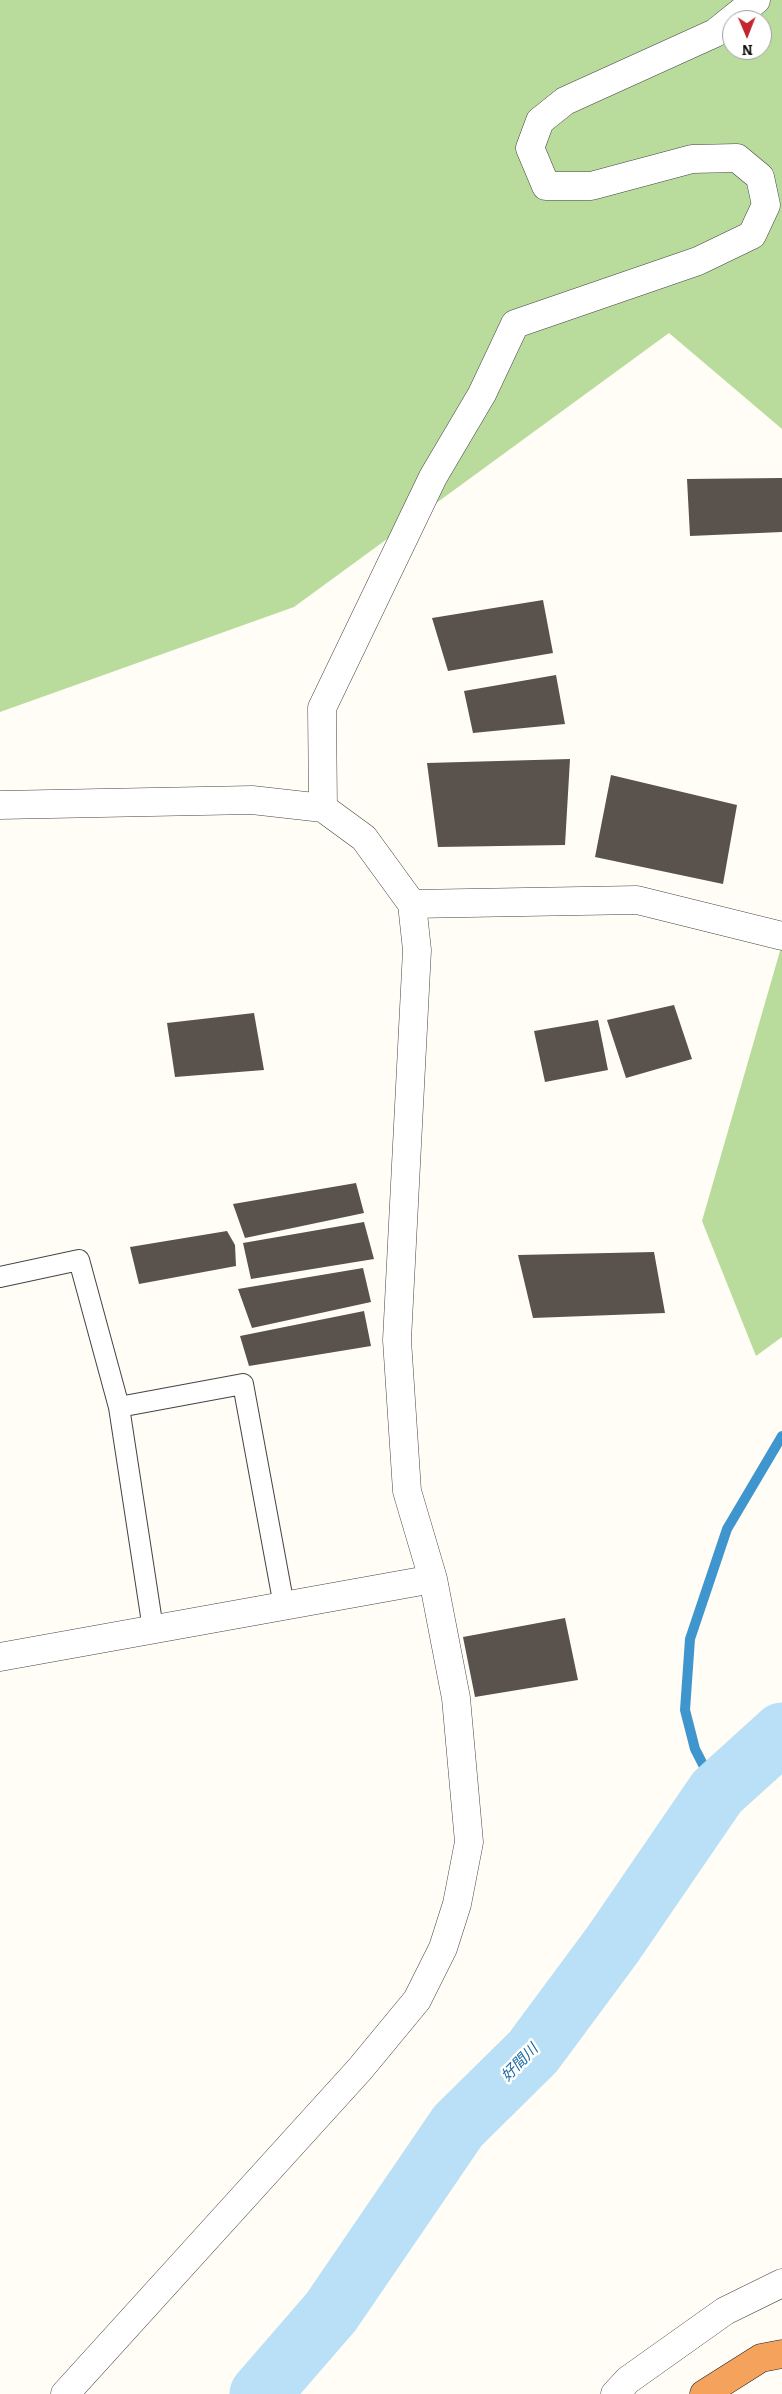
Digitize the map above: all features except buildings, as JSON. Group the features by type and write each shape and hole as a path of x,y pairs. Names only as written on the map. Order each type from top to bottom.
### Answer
{"highway":[{"path":"704,2394 762,2358 782,2354"}],"street":[{"path":"323,808 322,708 433,477 482,394 515,324 698,261 752,235 766,205 760,177 737,158 692,159 590,186 546,186 530,148 540,120 565,101 714,33 756,0"},
{"path":"0,805 252,800 323,808 364,838 412,904 417,950 397,1340 407,1491 433,1580 456,1698 470,1842 457,1904 443,1948 417,2000 360,2068 65,2394"},
{"path":"412,904 637,900 782,936"},
{"path":"0,1657 433,1580"},
{"path":"615,2394 628,2380 726,2311 782,2283"}],"lane":[{"path":"0,1277 79,1260 120,1407 154,1629"},
{"path":"120,1407 243,1384 284,1606"}],"green space":[{"path":"0,0 782,0 782,429 669,333 294,607 0,712"},
{"path":"782,944 782,1337 756,1356 702,1221"}],"waterway":[{"path":"717,1792 695,1749 685,1710 690,1639 727,1529 782,1436"},
{"name":"好間川","path":"260,2394 331,2312 458,2126 533,2052 613,1944 717,1792 782,1733"}]}
